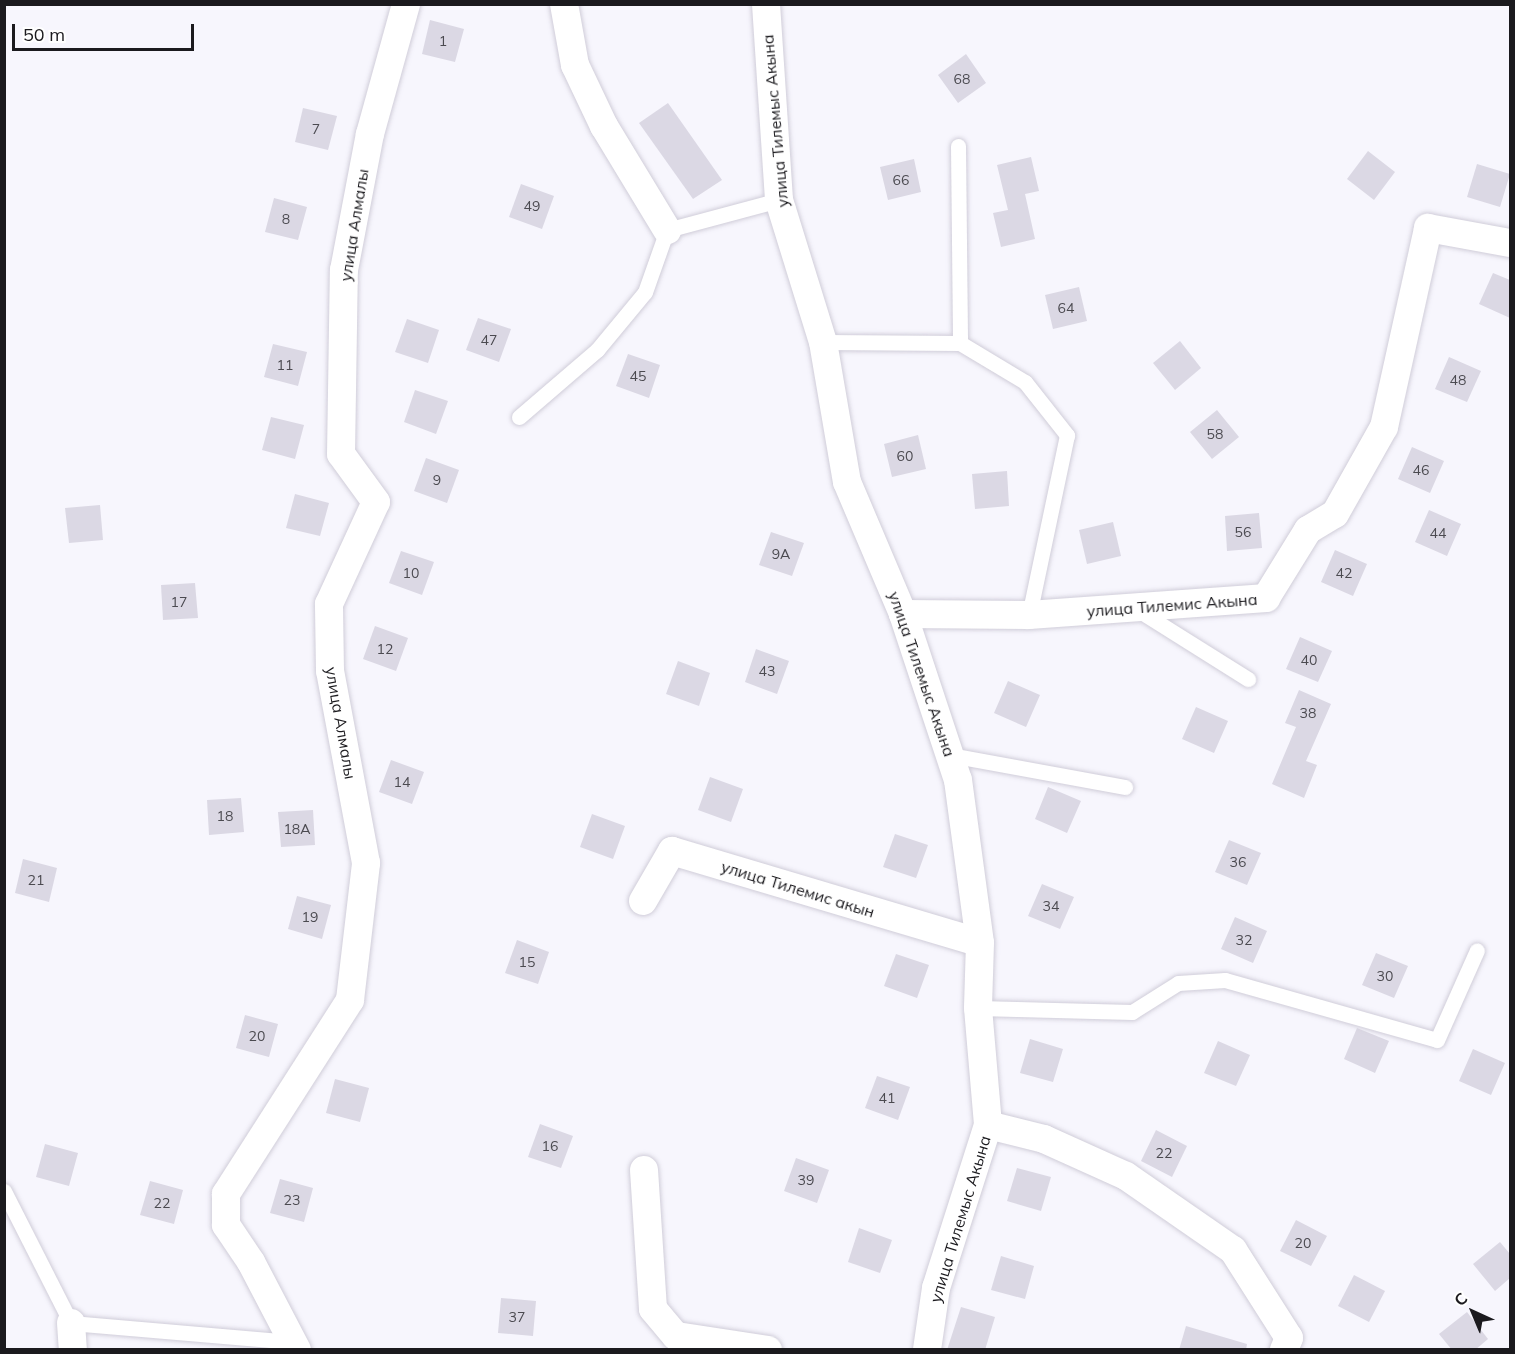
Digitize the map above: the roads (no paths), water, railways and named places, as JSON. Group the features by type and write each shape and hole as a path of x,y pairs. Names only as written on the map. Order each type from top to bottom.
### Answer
{"street":[{"name":"улица Алмалы","path":"296,1346 225,1225 226,1194 350,1000 366,863 330,671 329,604 376,502 341,454 344,270 370,134 406,4"},
{"path":"564,4 575,65 604,126 667,230"},
{"name":"улица Тилемыс Акына","path":"766,4 779,200 823,342 847,482 903,614 958,780 980,943 978,1008 988,1125 936,1288 927,1350"},
{"name":"улица Тилемис Акына","path":"903,614 1029,615 1266,598 1308,530 1335,514 1384,428 1428,228 1510,243"},
{"name":"улица Тилемис акын","path":"643,901 672,851 980,943"},
{"path":"988,1125 1044,1139 1126,1176 1233,1251 1289,1338 1284,1350"},
{"path":"644,1170 652,1309 676,1336 768,1350"}],"lane":[{"path":"958,146 960,343"},
{"path":"519,417 597,350 645,292 667,230 779,200"},
{"path":"823,342 960,343 1025,382 1067,435 1029,615"},
{"path":"1133,607 1248,679"},
{"path":"950,755 1125,787"},
{"path":"978,1008 1132,1012 1178,983 1225,980 1437,1040 1477,950"},
{"path":"4,1191 72,1336 296,1346"}]}
